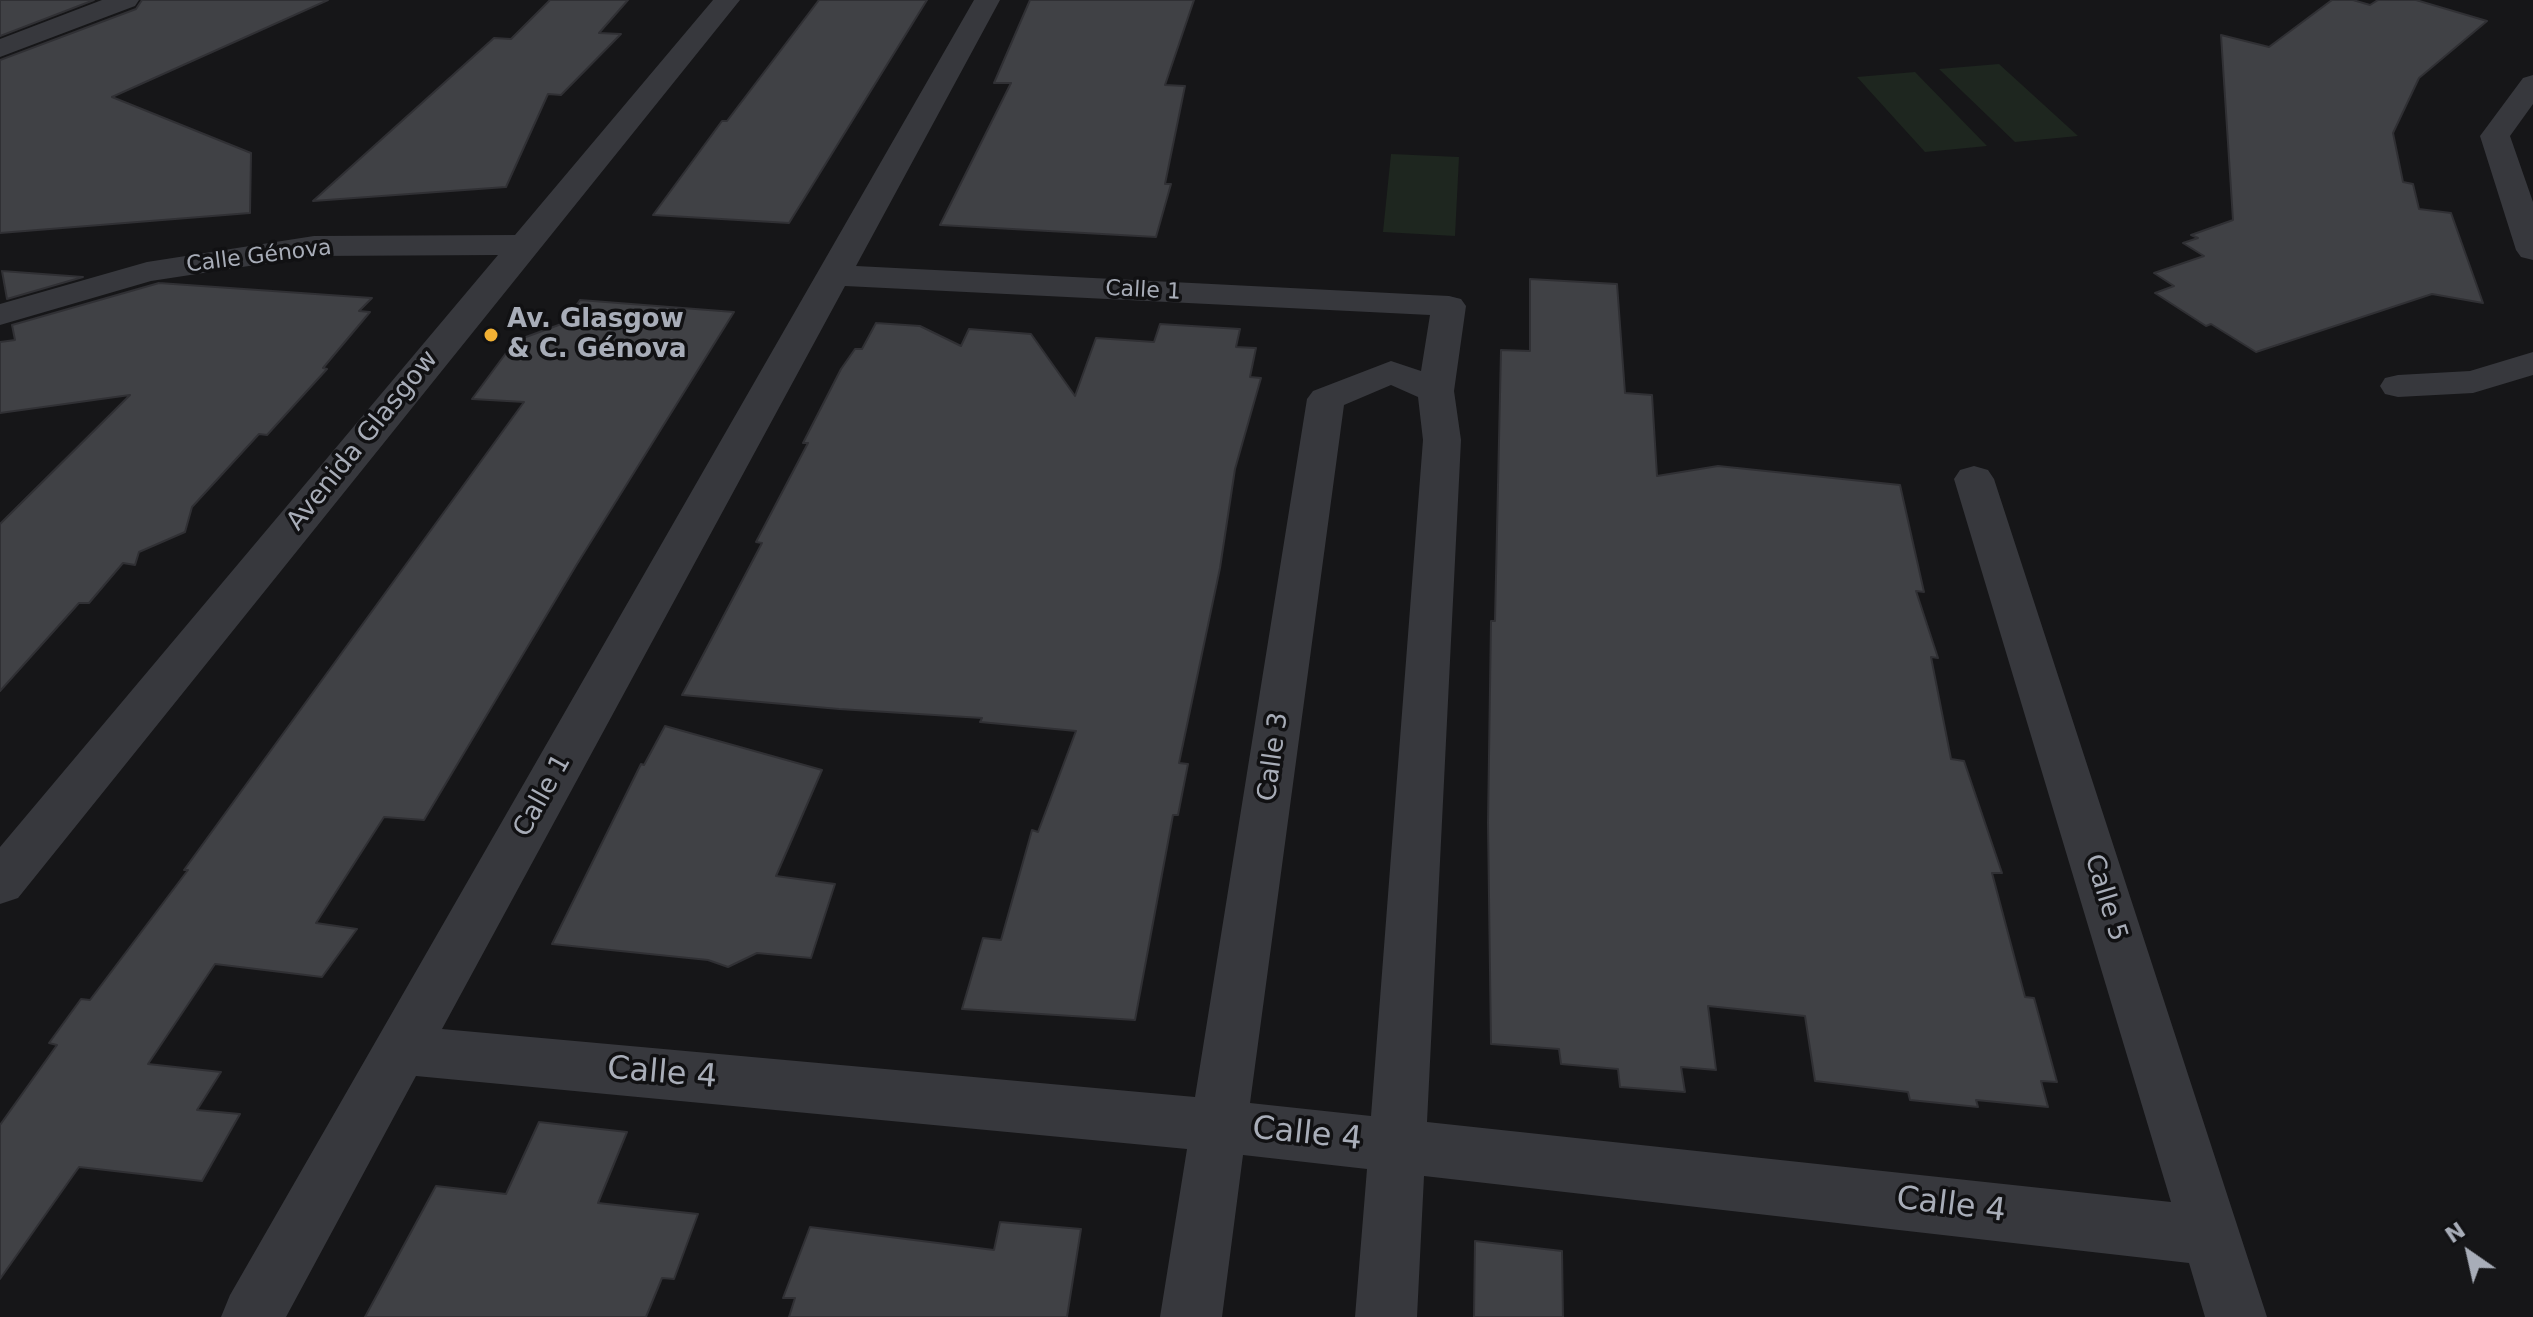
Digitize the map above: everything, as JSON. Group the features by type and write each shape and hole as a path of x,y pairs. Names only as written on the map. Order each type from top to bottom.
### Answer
{"street":[{"path":"0,49 126,0"},
{"name":"Avenida Glasgow","path":"0,883 727,0"},
{"name":"Calle 1","path":"252,1317 987,0"},
{"path":"2533,84 2495,136 2533,250"},
{"name":"Calle Génova","path":"0,315 147,272 314,246 524,245"},
{"name":"Calle 1","path":"836,275 1449,306 1436,391"},
{"path":"2398,386 2473,382 2533,363"},
{"name":"Calle 3","path":"1191,1317 1326,399 1391,372 1436,391"},
{"path":"1386,1317 1442,440 1436,391"},
{"name":"Calle 5","path":"1974,479 2236,1317"},
{"name":"Calle 4","path":"401,1050 1396,1144 2211,1236"}],"shaded area":[{"path":"1999,64 2078,136 2015,142 1939,69"},
{"path":"1915,72 1987,146 1925,152 1857,77"},
{"path":"1391,154 1459,157 1455,236 1383,232"}],"building":[{"path":"0,0 94,0 0,36"},
{"path":"142,0 328,0 112,97 251,153 250,213 0,233 0,60 136,9"},
{"path":"550,0 628,0 599,33 621,34 561,95 548,94 506,187 313,201 494,38 511,39"},
{"path":"819,0 927,0 789,223 653,215 722,121 727,121"},
{"path":"1030,0 1194,0 1165,85 1185,86 1165,184 1171,184 1156,237 940,225 1011,83 994,83"},
{"path":"2332,0 2353,0 2370,5 2378,0 2416,0 2487,21 2419,78 2393,133 2403,182 2413,184 2419,209 2451,213 2483,303 2432,294 2256,352 2211,324 2206,326 2155,293 2174,286 2154,273 2204,256 2183,243 2198,238 2191,235 2233,220 2221,35 2269,47"},
{"path":"2,271 83,277 7,299"},
{"path":"1530,279 1617,284 1625,393 1652,395 1657,476 1718,466 1900,485 1924,592 1916,591 1938,658 1931,657 1951,759 1964,761 2002,873 1992,873 2025,997 2034,998 2057,1082 2041,1081 2048,1107 1976,1100 1978,1107 1910,1100 1908,1092 1815,1081 1805,1016 1708,1006 1716,1070 1681,1067 1685,1092 1620,1087 1618,1069 1561,1064 1559,1049 1491,1044 1488,823 1491,621 1495,621 1501,350 1530,351"},
{"path":"159,283 372,298 359,311 370,312 323,368 327,369 267,435 259,434 192,507 185,532 139,552 135,565 123,563 89,603 79,603 0,691 0,524 130,395 0,413 0,342 15,340 12,325"},
{"path":"580,300 734,312 577,564 424,820 384,817 316,923 357,929 322,977 215,964 148,1064 221,1072 197,1110 240,1114 202,1181 79,1167 0,1279 0,1125 57,1045 49,1043 81,999 90,1000 188,870 184,870 524,402 472,399 515,341 564,323"},
{"path":"876,323 920,326 961,346 969,329 1031,334 1075,396 1096,338 1154,342 1160,324 1240,329 1236,347 1256,348 1250,377 1261,378 1235,469 1220,568 1179,763 1188,764 1178,815 1173,815 1135,1020 962,1009 983,938 1001,940 1032,830 1038,832 1076,731 980,722 982,718 682,695 762,543 756,542 808,443 803,443 841,369 855,349 862,349"},
{"path":"665,726 822,770 776,876 835,884 811,958 757,953 728,967 708,960 552,944 641,764 644,765"},
{"path":"539,1122 627,1132 598,1203 698,1214 674,1279 662,1278 646,1317 365,1317 436,1186 506,1194"},
{"path":"1000,1222 1081,1229 1067,1317 789,1317 795,1298 783,1298 810,1227 994,1250"},
{"path":"1475,1241 1562,1251 1563,1317 1474,1317"}],"place":[{"name":"Av. Glasgow & C. Génova","path":"491,335"}]}
